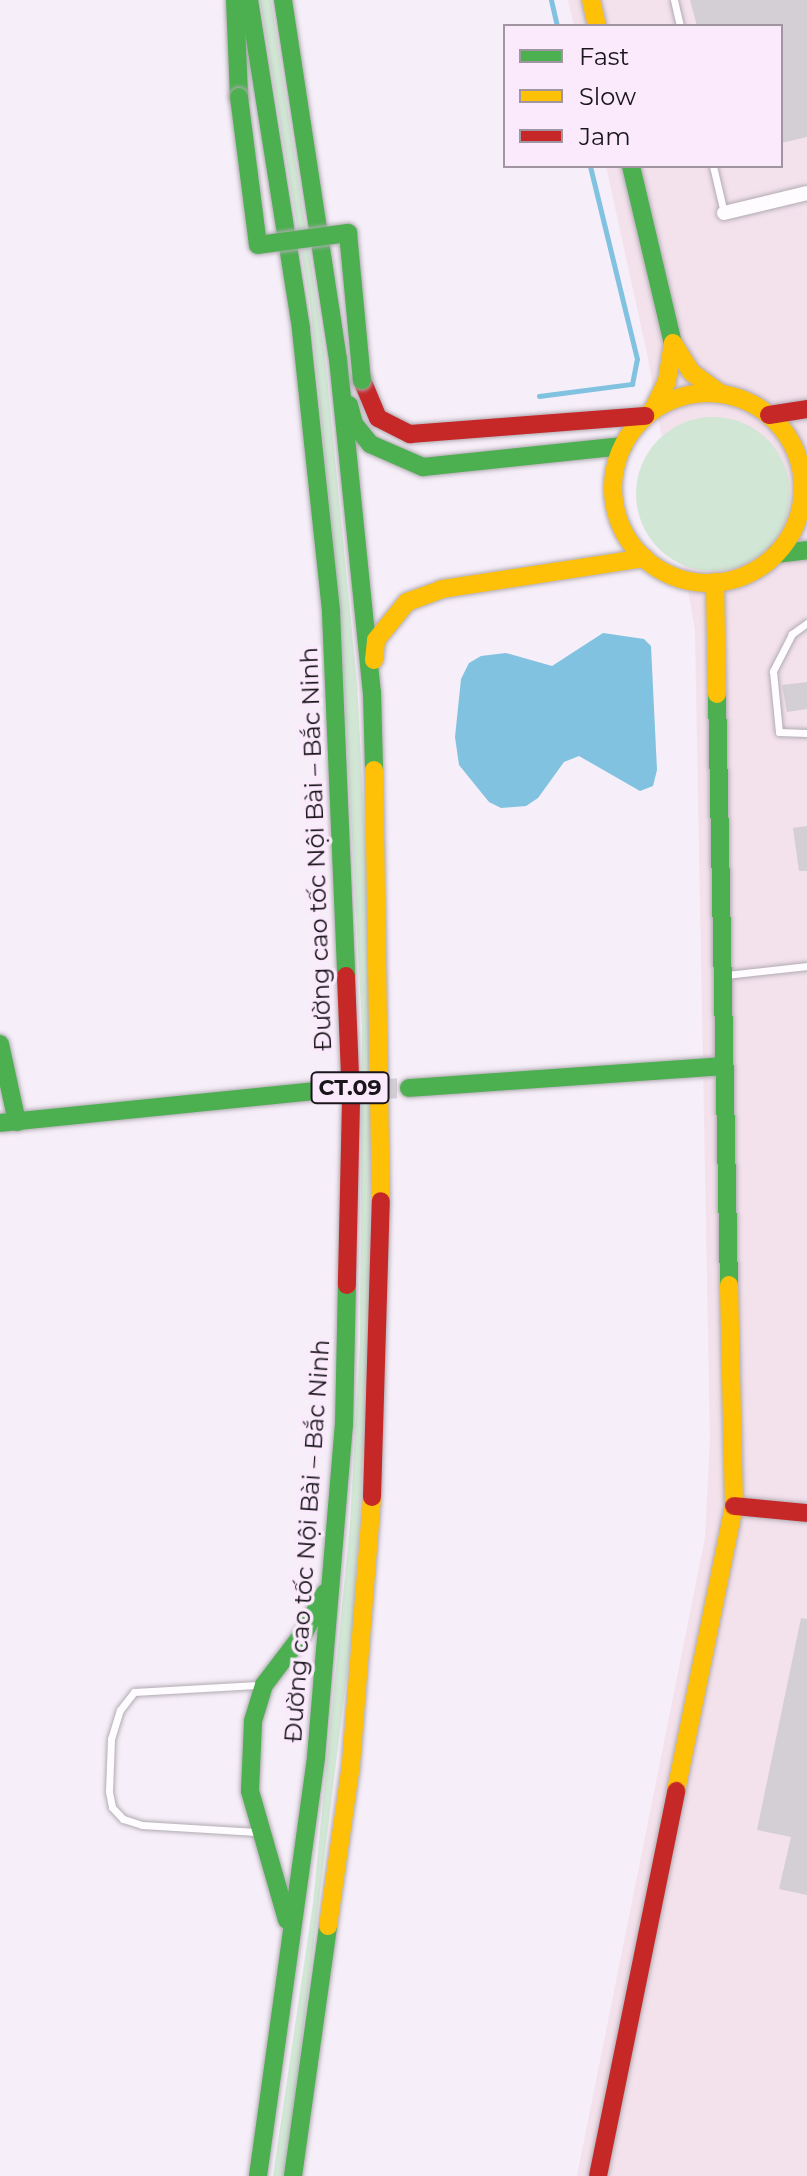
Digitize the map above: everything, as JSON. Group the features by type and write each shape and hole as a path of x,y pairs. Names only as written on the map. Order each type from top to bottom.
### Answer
{"main road":[{"path":"235,0 239,97 258,245 348,233 362,380 378,418 410,434 649,413 685,395 720,393"},
{"name":"Đường cao tốc Nội Bài – Bắc Ninh","path":"249,0 301,330 331,612 351,1102 344,1425 316,1757 258,2176"},
{"name":"CT.09","path":"283,0 338,359 372,692 382,1102 378,1419 351,1764 293,2176"},
{"path":"591,0 597,24"},
{"path":"631,168 673,343 691,372 720,393 769,415 792,444 803,483 796,523 776,554 751,572 715,582 671,575 645,558 623,530 614,504 614,476 623,446 649,413 667,381 673,343"},
{"path":"338,359 354,424 370,444 423,467 623,446"},
{"path":"769,415 807,409"},
{"path":"776,554 807,550"},
{"path":"372,692 376,640 407,602 442,589 645,558"},
{"path":"598,2176 734,1506 720,975 715,582"},
{"path":"0,1044 8,1123 317,1091"},
{"path":"409,1088 723,1066"},
{"path":"734,1506 807,1513"},
{"path":"291,1939 250,1791 251,1745 264,1685 305,1631 331,1583"}],"street":[{"path":"724,213 807,193"}],"lane":[{"path":"674,0 680,24"},
{"path":"713,168 724,213"},
{"path":"807,623 792,634 773,671 779,732 807,733"},
{"path":"720,975 807,966"},
{"path":"261,1832 142,1825 123,1819 112,1807 109,1791 111,1739 120,1710 134,1692 264,1685"}],"shaded area":[{"path":"568,0 807,0 807,2176 577,2176 705,1538 710,1439 695,630 648,358 606,168 783,168 783,24 574,24"}],"green space":[{"path":"260,0 271,0 325,355 357,683 370,935 370,1346 353,1625 285,2176 273,2176 313,1903 350,1524 360,1343 362,1026 341,629 311,311"},
{"path":"713,417 742,423 767,440 784,465 790,494 784,523 767,548 742,565 713,571 684,565 659,548 642,523 636,494 642,465 659,440 684,423"}],"water":[{"path":"603,633 644,639 651,646 657,770 653,786 640,791 579,756 564,762 538,798 526,806 501,808 489,802 459,765 455,737 461,679 469,663 481,656 506,653 552,666"}],"building":[{"path":"690,0 807,0 807,137 783,143 783,24 696,24"},
{"path":"807,682 807,709 787,712 782,685"},
{"path":"807,826 807,871 799,871 793,828"},
{"path":"801,1618 807,1619 807,1895 779,1889 791,1837 757,1830"}],"waterway":[{"path":"551,0 557,24"},
{"path":"539,396 632,384 637,359 590,168"}],"tunnel":[{"path":"317,1091 409,1088"}],"traffic: fast":[{"path":"235,0 239,97"},
{"path":"249,0 301,330 331,612 346,976"},
{"path":"283,0 338,359 372,692 374,770"},
{"path":"239,97 258,245 348,233 362,380"},
{"path":"631,168 673,343"},
{"path":"349,405 354,424 370,444 423,467 623,446"},
{"path":"776,554 807,550"},
{"path":"717,694 729,1285"},
{"path":"0,1044 17,1122"},
{"path":"409,1088 723,1066"},
{"path":"0,1123 317,1091"},
{"path":"258,2176 316,1757 344,1425 347,1285"},
{"path":"287,1920 250,1791 253,1721 264,1685 305,1631 325,1593"},
{"path":"293,2176 328,1926"}],"traffic: slow":[{"path":"591,0 597,24"},
{"path":"653,410 667,381 673,343 691,372 720,393"},
{"path":"708,393 744,400 775,421 796,452 803,488 796,524 775,555 744,576 708,583 672,576 641,555 620,524 613,488 620,452 641,421 672,400 708,393"},
{"path":"374,660 376,640 407,602 442,589 645,558"},
{"path":"715,582 717,694"},
{"path":"374,770 381,1201"},
{"path":"676,1791 734,1506 729,1285"},
{"path":"328,1926 351,1764 372,1497"}],"traffic: jam":[{"path":"362,380 378,418 410,434 645,416"},
{"path":"769,415 807,409"},
{"path":"346,976 351,1102 347,1285"},
{"path":"372,1497 381,1201"},
{"path":"734,1506 807,1513"},
{"path":"598,2176 676,1791"}]}
